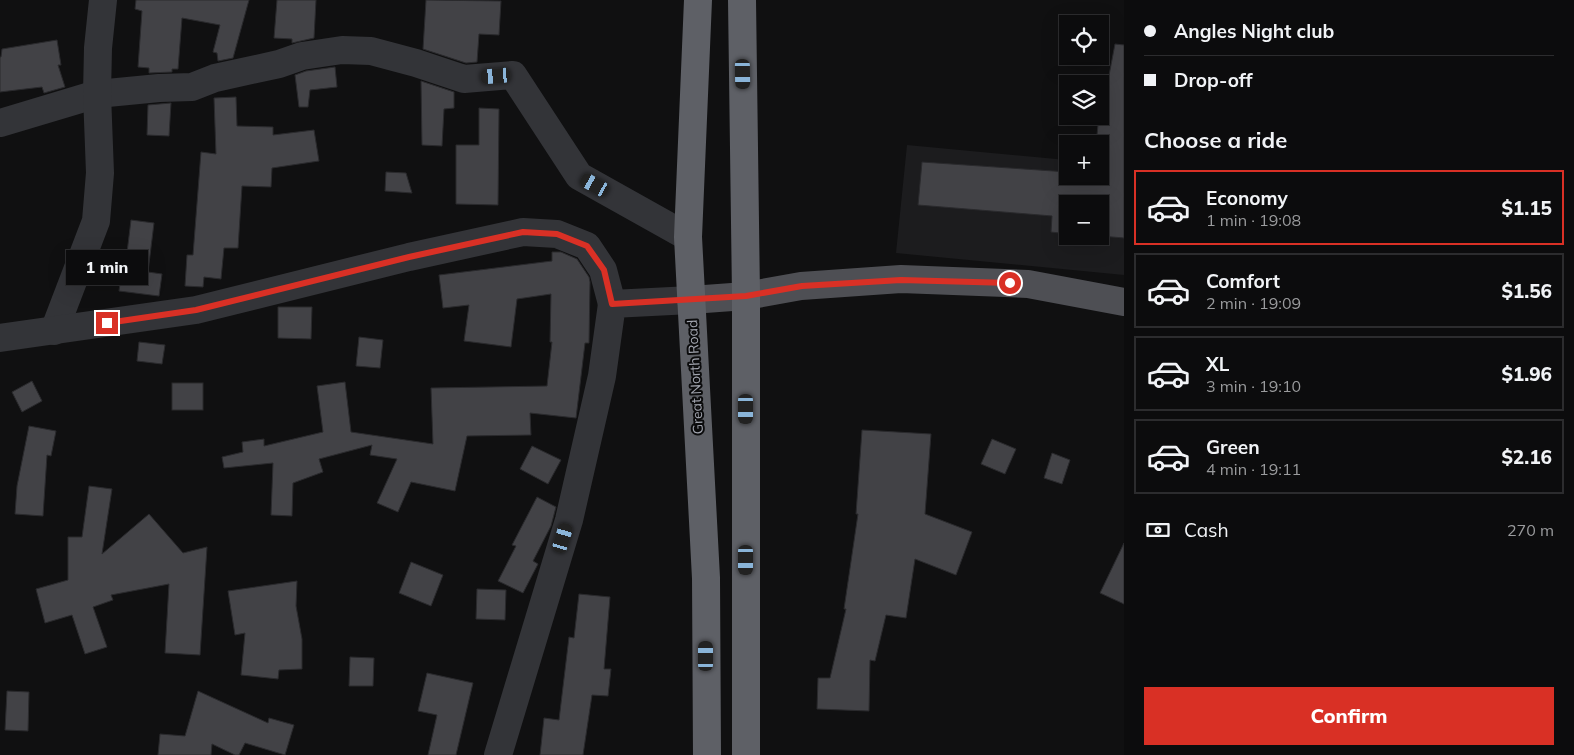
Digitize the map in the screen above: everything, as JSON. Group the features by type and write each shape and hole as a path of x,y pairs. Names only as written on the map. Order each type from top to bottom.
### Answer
{"highway":[{"name":"Great North Road","path":"698,0 688,237 706,578 707,755"},
{"path":"742,0 746,296 746,755"}],"main road":[{"path":"691,300 746,296 802,286 901,280 1028,284 1124,302"}],"street":[{"path":"54,331 96,221 100,173 97,94 98,48 103,0"},
{"path":"0,123 97,94 192,87 215,78 279,64 302,56 342,50 371,51 464,79 513,75 579,176 688,237"},
{"path":"0,338 196,310 409,257 523,232 557,234 587,246 604,270 612,304 602,376 569,520 498,755"},
{"path":"612,304 691,300"}],"shaded area":[{"path":"907,145 1059,159 1059,185 1109,185 1109,172 1124,165 1124,275 896,253"}],"building":[{"path":"136,0 249,0 233,58 218,61 217,53 213,52 220,25 182,18 178,69 172,69 172,72 149,73 149,68 138,67 142,11 135,9"},
{"path":"277,0 316,0 314,38 292,43 292,39 274,38"},
{"path":"426,0 501,1 499,35 479,34 477,62 466,63 423,49"},
{"path":"57,40 61,65 58,65 65,87 44,93 42,87 0,92 0,57 2,49"},
{"path":"1115,44 1124,45 1124,238 1109,237 1109,195 1059,195 1059,233 1051,232 1052,216 918,205 922,162 1059,171 1059,185 1109,185 1109,135 1097,135 1098,125 1109,125 1109,75"},
{"path":"335,67 337,87 310,90 308,107 299,107 295,75 306,71"},
{"path":"421,81 454,92 454,108 444,109 442,146 422,145"},
{"path":"236,97 237,126 273,127 273,135 314,130 319,161 272,168 271,187 242,186 238,248 224,248 221,279 204,277 203,287 185,286 187,255 193,255 201,152 216,154 214,98"},
{"path":"171,103 169,136 147,135 148,105"},
{"path":"479,108 499,109 498,205 456,204 456,145 479,145"},
{"path":"386,172 406,173 412,193 385,191"},
{"path":"131,220 154,223 148,272 162,274 159,296 119,291 122,269 125,269"},
{"path":"552,252 561,252 577,259 589,277 590,282 589,343 585,343 576,418 530,413 531,435 467,436 455,491 411,482 398,512 377,503 397,459 370,455 372,445 319,459 323,472 293,483 292,516 271,515 273,463 224,468 222,457 243,452 242,442 264,439 264,446 323,432 317,386 345,382 351,432 433,444 431,388 547,386 552,342 550,342 551,294 517,299 511,347 464,341 469,305 443,308 439,275 552,261"},
{"path":"278,307 312,307 311,339 278,338"},
{"path":"359,337 383,340 380,368 356,366"},
{"path":"139,342 165,345 162,364 137,361"},
{"path":"32,381 42,401 22,412 12,392"},
{"path":"172,383 203,383 203,410 172,410"},
{"path":"29,426 56,431 51,456 47,455 43,516 15,514 17,486"},
{"path":"862,430 931,434 925,514 972,532 956,575 915,559 906,618 886,615 875,661 870,660 869,711 817,709 818,678 830,678 846,609 844,609 858,514 856,514"},
{"path":"992,439 1016,449 1005,474 981,464"},
{"path":"532,446 561,460 548,484 520,469"},
{"path":"1052,453 1070,460 1062,484 1044,478"},
{"path":"89,486 112,489 102,554 149,514 183,553 207,547 200,655 165,653 169,584 111,595 113,600 93,607 107,647 85,654 72,615 45,623 36,589 68,580 68,537 82,537"},
{"path":"537,497 556,507 551,526 533,561 538,564 523,593 498,581 516,546 512,545"},
{"path":"1124,543 1124,604 1100,593"},
{"path":"411,562 443,575 431,606 399,593"},
{"path":"297,581 296,606 302,639 302,669 279,670 278,679 241,675 245,633 235,635 228,591"},
{"path":"477,589 506,590 505,620 476,619"},
{"path":"579,594 610,597 604,669 611,669 608,696 592,695 583,755 540,755 544,718 559,720 569,637 574,638"},
{"path":"350,657 374,658 373,686 349,686"},
{"path":"427,673 473,683 456,755 428,755 437,715 418,711"},
{"path":"7,691 29,692 28,731 5,730"},
{"path":"198,691 268,723 269,718 294,725 285,755 245,743 239,755 235,755 212,744 211,755 158,755 160,734 185,736"}],"route":[{"path":"107,323 196,310 409,257 523,232 557,234 587,246 604,270 612,304 746,296 802,286 901,280 1010,283"}]}
